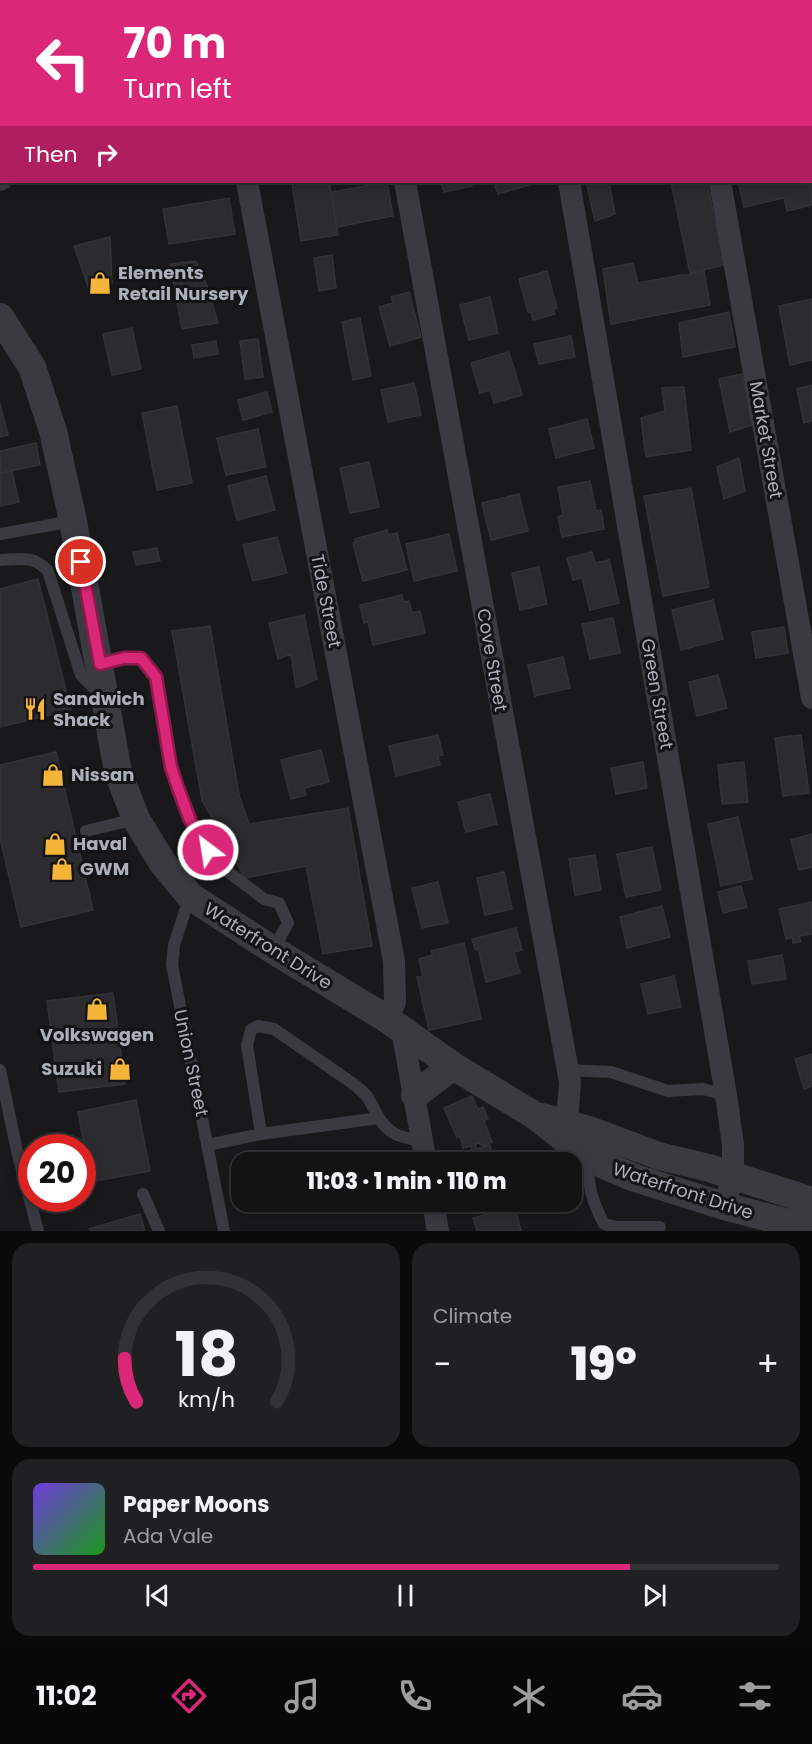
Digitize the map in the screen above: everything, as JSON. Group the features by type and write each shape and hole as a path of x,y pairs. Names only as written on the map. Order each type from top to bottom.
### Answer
{"street":[{"name":"Tide Street","path":"247,183 394,961 394,1024 415,1095 424,1152"},
{"name":"Cove Street","path":"405,183 570,1082 564,1130"},
{"name":"Green Street","path":"569,183 726,1095 733,1176 724,1206"},
{"name":"Market Street","path":"720,183 812,698"},
{"name":"Waterfront Drive","path":"0,317 32,367 53,430 73,521 118,772 136,819 162,862 190,896 394,1024 453,1066 534,1115 594,1146 635,1178 724,1206 812,1229"},
{"path":"415,1095 453,1066"},
{"name":"Waterfront Drive","path":"594,1146 659,1156 710,1168 812,1201"},
{"path":"435,1212 438,1231"}],"lane":[{"path":"0,534 73,521"},
{"path":"0,560 38,561 48,571 81,675 92,686 124,658 141,658 156,677 171,767 190,820 208,850 227,870 264,899 279,903 288,923 273,950"},
{"path":"86,831 136,819"},
{"name":"Union Street","path":"190,896 174,945 172,965 224,1231"},
{"path":"261,1134 247,1045 251,1029 258,1026 274,1029 355,1085 367,1096 386,1130 424,1152"},
{"path":"0,1070 17,1151 39,1231"},
{"path":"567,1070 611,1072 668,1091 704,1089 726,1095"},
{"path":"207,1145 261,1134 379,1118"},
{"path":"594,1146 587,1178 597,1211 604,1224 616,1227 660,1227"},
{"path":"142,1194 159,1231"}],"building":[{"path":"292,183 329,183 338,235 301,241"},
{"path":"387,183 393,216 337,227 331,192"},
{"path":"441,183 471,183 472,186 444,192"},
{"path":"494,183 536,183 498,194"},
{"path":"586,183 609,183 615,214 595,221"},
{"path":"671,183 707,183 724,265 690,273"},
{"path":"738,183 812,183 812,205 787,211 784,198 744,207"},
{"path":"229,198 235,234 169,244 163,209"},
{"path":"110,237 112,283 89,289 74,246"},
{"path":"332,255 336,288 319,291 314,258"},
{"path":"196,261 207,286 218,323 182,329 170,264"},
{"path":"633,263 638,283 704,271 710,305 611,324 603,269"},
{"path":"547,271 557,308 553,309 555,314 533,320 531,312 528,312 519,279"},
{"path":"409,292 421,337 390,346 379,307 393,303 391,297"},
{"path":"490,297 498,333 469,340 460,305"},
{"path":"812,299 812,360 790,365 779,306"},
{"path":"729,312 735,347 683,357 679,323"},
{"path":"360,318 371,376 353,380 342,322"},
{"path":"132,328 141,369 112,375 103,334"},
{"path":"571,336 575,357 539,364 534,344"},
{"path":"258,339 263,377 245,379 240,341"},
{"path":"216,341 218,354 194,358 192,345"},
{"path":"509,352 522,395 494,403 490,390 480,393 471,363"},
{"path":"742,374 752,425 730,432 719,379"},
{"path":"414,383 421,415 388,422 381,390"},
{"path":"812,385 812,421 804,423 797,389"},
{"path":"684,387 691,450 646,457 641,418 665,411 662,388"},
{"path":"267,392 272,412 243,420 238,400"},
{"path":"0,404 8,435 0,437"},
{"path":"177,406 192,483 157,490 142,413"},
{"path":"587,419 594,448 556,458 549,429"},
{"path":"258,429 266,467 226,475 217,438"},
{"path":"36,443 40,465 0,473 0,451"},
{"path":"739,458 745,491 724,499 717,467"},
{"path":"369,462 379,507 350,513 340,468"},
{"path":"12,471 19,502 0,506 0,474"},
{"path":"266,476 275,510 237,520 228,486"},
{"path":"590,481 596,511 601,510 604,529 562,537 558,517 563,515 558,487"},
{"path":"691,488 709,587 663,596 644,496"},
{"path":"519,494 528,531 491,540 482,503"},
{"path":"387,530 388,535 397,533 407,570 363,581 353,543 356,542 355,539"},
{"path":"449,534 457,571 414,581 406,544"},
{"path":"277,537 287,573 253,581 243,545"},
{"path":"157,548 160,561 136,565 133,552"},
{"path":"592,552 595,563 609,560 619,603 590,610 582,578 573,580 567,558"},
{"path":"539,567 547,604 520,610 512,573"},
{"path":"38,579 71,710 0,727 0,589"},
{"path":"402,595 404,602 409,601 412,613 420,611 425,633 373,645 368,622 364,623 360,605"},
{"path":"713,600 723,639 681,650 672,610"},
{"path":"304,615 317,679 296,688 291,654 278,659 269,623"},
{"path":"613,618 620,653 590,659 582,624"},
{"path":"210,626 239,795 249,824 348,808 372,946 323,954 306,866 245,878 202,800 172,631"},
{"path":"784,627 788,653 756,658 752,632"},
{"path":"563,657 570,688 535,696 528,665"},
{"path":"718,675 727,708 697,716 689,682"},
{"path":"438,735 443,755 438,756 440,765 396,776 389,746"},
{"path":"801,735 809,793 783,796 775,738"},
{"path":"321,750 329,782 304,788 306,795 291,799 281,760"},
{"path":"56,752 93,910 21,927 0,838 0,765"},
{"path":"643,762 647,788 616,794 611,768"},
{"path":"744,762 748,802 722,804 718,765"},
{"path":"490,794 497,824 466,832 458,802"},
{"path":"738,817 752,879 721,886 708,824"},
{"path":"812,834 812,867 799,870 791,840"},
{"path":"652,847 661,890 626,897 617,854"},
{"path":"595,855 601,890 575,895 569,859"},
{"path":"504,872 512,909 485,915 477,878"},
{"path":"438,882 448,923 422,928 412,888"},
{"path":"741,886 747,907 723,913 718,892"},
{"path":"812,902 812,934 799,936 801,942 793,943 792,937 786,939 779,909"},
{"path":"662,906 670,937 627,948 620,917"},
{"path":"516,928 522,950 514,952 520,973 486,982 478,948 475,949 472,939"},
{"path":"464,943 481,1019 429,1030 417,977 423,976 419,959 433,955 431,951"},
{"path":"782,955 786,979 752,984 748,961"},
{"path":"674,976 681,1007 648,1014 641,984"},
{"path":"113,993 125,1084 59,1092 47,1001"},
{"path":"812,1054 812,1086 804,1089 795,1059"},
{"path":"472,1096 478,1109 483,1107 488,1119 484,1121 492,1142 482,1146 479,1143 475,1144 477,1149 490,1145 492,1152 466,1152 472,1150 471,1146 463,1148 460,1136 457,1138 444,1108"},
{"path":"136,1100 150,1171 96,1181 96,1134 82,1134 78,1112"},
{"path":"496,1212 516,1212 521,1231 477,1231 473,1218"},
{"path":"140,1214 145,1231 90,1231 89,1229"}],"place":[{"name":"Elements Retail Nursery","path":"100,283"},
{"name":"Sandwich Shack","path":"35,709"},
{"name":"Nissan","path":"53,775"},
{"name":"Haval","path":"55,844"},
{"name":"GWM","path":"62,869"},
{"name":"Volkswagen","path":"97,1009"},
{"name":"Suzuki","path":"120,1069"}],"route":[{"path":"81,562 100,664 124,658 141,658 156,677 171,767 190,820 208,850"}]}
